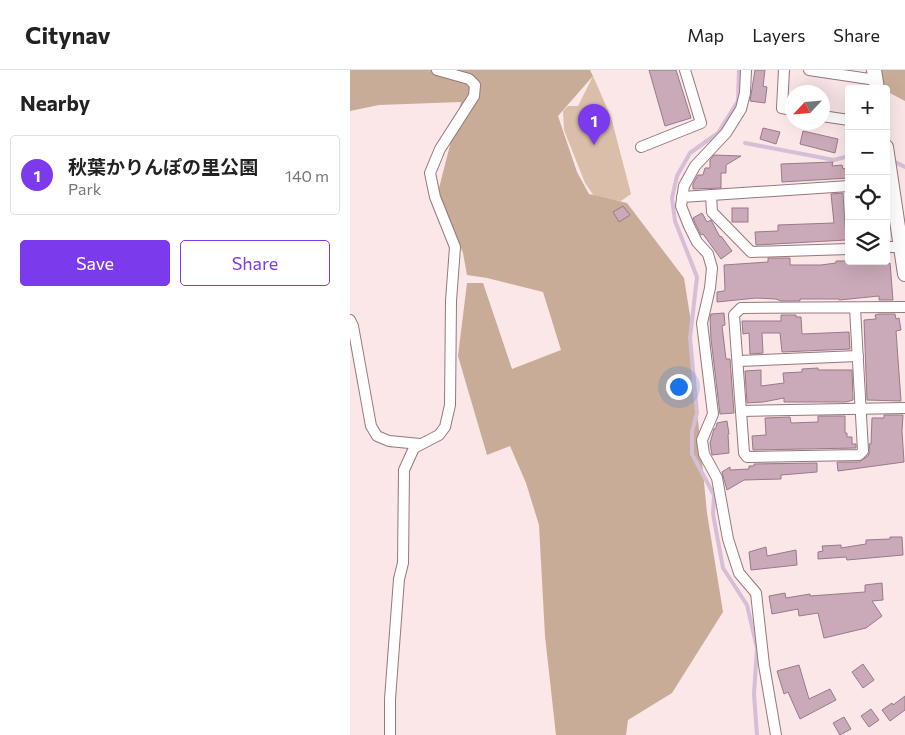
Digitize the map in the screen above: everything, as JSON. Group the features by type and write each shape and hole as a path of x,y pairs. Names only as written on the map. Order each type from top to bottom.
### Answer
{"street":[{"path":"390,735 390,699 399,580 403,563 404,470 414,448 439,435 445,426 450,405 451,301 456,247 434,197 430,173 440,149 474,96 474,85 469,79 437,70"},
{"path":"641,147 701,123 686,70"},
{"path":"746,70 745,93 741,109 726,134 695,166 684,186 681,206 688,226 697,242 708,254 712,268 710,288 702,323 713,414 702,440 704,454 717,478 728,539 739,573 756,593 764,665 776,735"},
{"path":"784,70 782,108 785,109"},
{"path":"809,70 876,80"},
{"path":"830,117 845,119"},
{"path":"682,197 845,186"},
{"path":"890,186 900,202 905,274"},
{"path":"711,196 712,212 751,252 845,249"},
{"path":"890,247 902,246"},
{"path":"855,308 863,450 859,455 747,457 744,453 734,315 741,308 905,307"},
{"path":"350,320 353,326 371,426 377,436 389,442 420,444"},
{"path":"738,361 858,356"},
{"path":"741,411 905,408"}],"shaded area":[{"path":"350,70 590,70 593,76 558,116 577,172 589,194 627,203 684,278 691,322 690,338 707,513 723,612 672,693 628,720 626,735 556,735 545,636 539,525 526,483 510,446 487,455 458,356 467,283 483,283 512,369 561,350 543,292 467,275 463,253 438,192 461,102 379,105 350,111"},
{"path":"881,70 905,70 905,101 890,93 890,85 883,85"},
{"path":"593,76 611,117 631,194 621,201 596,199 585,183 564,130 563,111 568,106 578,106"}],"building":[{"path":"649,70 676,70 691,118 665,126"},
{"path":"755,70 765,70 763,86 767,87 765,103 750,101"},
{"path":"763,128 780,132 776,144 760,139"},
{"path":"803,131 838,139 835,153 800,144"},
{"path":"714,155 741,156 726,165 726,173 721,173 721,188 693,189 693,184 698,175 703,175 705,168 710,168 710,160"},
{"path":"833,162 832,166 842,165 843,169 845,168 845,178 782,182 781,164"},
{"path":"843,193 845,240 756,245 755,232 778,231 778,225 834,223 831,194"},
{"path":"623,206 630,215 619,222 613,212"},
{"path":"732,208 748,208 748,222 732,222"},
{"path":"702,213 707,222 711,220 720,237 732,251 721,259 703,234 701,235 695,223 693,218"},
{"path":"768,258 790,258 790,265 821,265 836,263 836,261 845,261 845,265 890,265 890,263 893,300 879,300 879,296 839,300 800,299 800,301 756,298 717,302 717,292 724,291 725,289 724,265 768,262"},
{"path":"724,313 725,325 722,326 726,359 730,359 734,413 720,414 710,318 711,314"},
{"path":"895,314 896,319 899,318 901,330 896,331 901,401 867,400 864,320 876,319 875,315"},
{"path":"781,315 801,317 802,334 849,332 850,349 782,352 780,333 762,333 763,353 750,354 749,333 743,334 742,321 781,321"},
{"path":"818,368 818,370 852,370 853,400 846,402 784,402 784,398 747,403 745,371 761,370 761,386 784,383 783,373 802,372 802,369"},
{"path":"884,415 903,415 904,462 838,471 837,462 859,462 868,456 870,451 869,444 871,444 872,418 884,418"},
{"path":"818,416 845,416 845,433 847,433 847,437 852,437 852,444 856,444 856,448 753,450 752,436 766,435 765,418 790,417 791,423 818,422"},
{"path":"727,421 729,453 712,455 710,443 714,429 717,423"},
{"path":"817,463 817,472 781,475 781,479 744,480 727,490 722,472 730,467 730,470 749,469 749,466 754,466 754,464"},
{"path":"890,537 902,537 903,555 847,560 846,557 818,559 818,552 823,551 822,546 841,545 841,548 866,544 866,540 890,539"},
{"path":"766,547 767,556 796,550 797,565 751,570 749,552"},
{"path":"882,583 883,600 872,601 882,616 866,628 824,638 818,613 799,616 798,609 772,614 769,596 785,593 786,598 810,594 810,596 865,592 865,585"},
{"path":"863,664 874,680 863,688 852,672"},
{"path":"799,665 809,699 830,689 836,700 800,719 788,692 784,694 777,671"},
{"path":"905,696 905,710 890,721 882,710"},
{"path":"871,709 879,720 869,727 861,716"},
{"path":"844,717 851,729 840,735 833,723"}],"waterway":[{"path":"739,70 738,101 718,133 690,153 677,176 672,198 675,221 697,277 690,338 697,413 692,432 692,454 714,495 713,514 723,568 747,605 757,648 754,694 757,735"},
{"path":"745,143 834,160 845,157"},
{"path":"891,160 905,167"}],"place":[{"name":"秋葉かりんぽの里公園","path":"594,145"}]}
